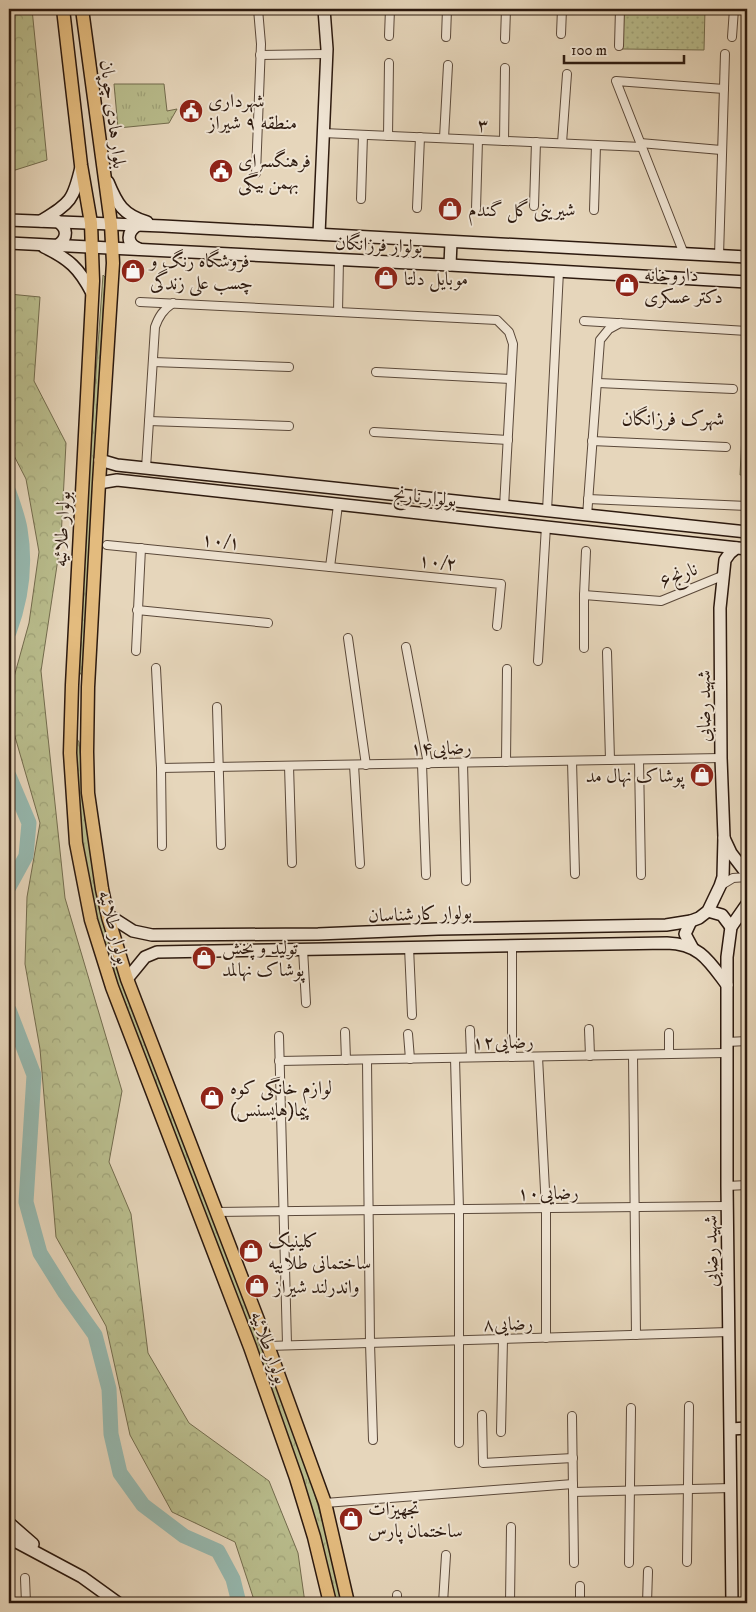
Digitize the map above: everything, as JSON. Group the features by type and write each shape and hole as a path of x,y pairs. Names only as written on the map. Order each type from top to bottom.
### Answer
{"main road":[{"name":"بلوار هادی چوپان","path":"63,9 81,165 91,223"},
{"name":"بلوار هادی چوپان","path":"82,9 111,224"},
{"path":"319,234 326,54 324,9"},
{"path":"41,221 66,204 75,191 81,165"},
{"path":"103,171 115,198 123,210 134,218 163,226"},
{"path":"87,196 89,201 94,204 104,202 106,197"},
{"name":"بولوار فرزانگان","path":"9,220 319,234 747,258"},
{"path":"57,221 66,230 63,242 58,245"},
{"name":"بولوار طلائیه","path":"91,223 92,287 70,753 76,844 91,920 112,987 250,1347 296,1478 314,1537 330,1603"},
{"name":"بولوار طلائیه","path":"111,224 113,248 112,281 88,687 88,793 94,840 108,914 127,980 268,1346 324,1502 348,1603"},
{"path":"138,225 129,232 128,238 134,247 139,249"},
{"path":"450,265 451,242"},
{"name":"بولوار فرزانگان","path":"9,243 747,282"},
{"path":"38,244 63,257 73,265 92,287"},
{"path":"92,287 95,276 103,272 107,273 112,281"},
{"name":"بولوار نارنج","path":"100,460 116,465 747,532"},
{"path":"116,465 112,473 117,480"},
{"name":"بولوار نارنج","path":"99,483 117,480 742,548"},
{"path":"431,515 433,500"},
{"name":"نارنج۶","path":"722,576 725,560 730,553 742,548"},
{"name":"شهید رضایی","path":"720,886 723,877 724,837 721,758 720,608 722,576"},
{"path":"72,685 88,687"},
{"name":"شهید رضایی","path":"724,837 747,876"},
{"path":"720,886 708,912 722,915 731,927"},
{"name":"شهید رضایی","path":"732,1603 727,1206 727,957 731,927 747,904"},
{"name":"بولوار کارشناسان","path":"108,914 133,930 151,934 318,934 438,929 666,925 691,921 708,912"},
{"path":"691,921 685,934 692,947 707,960 727,985"},
{"path":"666,925 674,930 675,934 672,940 667,943"},
{"path":"151,934 146,943 147,949 156,953"},
{"name":"بولوار کارشناسان","path":"156,953 667,943 680,943 692,947"},
{"path":"127,980 145,957 156,953"},
{"path":"707,960 719,961 727,957"},
{"path":"731,1429 747,1428"},
{"path":"9,1523 26,1539 59,1563 95,1585 118,1603"},
{"path":"9,1538 59,1563"}],"street":[{"path":"256,173 260,55 258,9"},
{"path":"389,36 390,9"},
{"path":"446,37 447,9"},
{"path":"505,39 506,9"},
{"path":"561,34 562,9"},
{"path":"618,46 620,9"},
{"path":"732,37 734,9"},
{"path":"260,55 326,54"},
{"path":"720,256 725,54"},
{"path":"388,136 389,64"},
{"path":"444,138 448,64"},
{"path":"504,141 505,68"},
{"path":"562,143 567,74"},
{"path":"684,254 616,81 724,89"},
{"name":"۳","path":"323,133 596,145 641,145 722,150"},
{"path":"361,199 363,135"},
{"path":"417,208 420,137"},
{"path":"476,209 478,140"},
{"path":"534,206 536,142"},
{"path":"594,210 596,145"},
{"path":"338,312 339,259"},
{"path":"547,511 559,271"},
{"path":"140,302 497,320 509,332 513,344 504,507"},
{"path":"146,468 155,326 164,309 173,303"},
{"path":"584,321 747,331"},
{"path":"587,516 600,340 603,334 620,323"},
{"path":"153,362 288,367"},
{"path":"376,372 512,379"},
{"path":"598,383 733,389"},
{"path":"149,421 289,426"},
{"path":"374,432 508,440"},
{"path":"592,441 726,447"},
{"path":"588,499 747,506"},
{"path":"330,567 338,505"},
{"path":"538,661 546,526"},
{"name":"۱۰/۱","path":"108,545 330,567"},
{"path":"136,651 141,548"},
{"path":"584,648 586,551"},
{"name":"۱۰/۲","path":"330,567 501,584 497,626"},
{"name":"نارنج۶","path":"584,596 661,601 722,576"},
{"path":"137,610 268,622"},
{"path":"348,638 366,765"},
{"path":"406,647 425,764 426,874"},
{"path":"607,652 610,760"},
{"path":"156,668 161,768 162,846"},
{"path":"506,762 507,669"},
{"path":"217,708 221,845"},
{"name":"رضایی۱۴","path":"161,768 721,758"},
{"path":"639,760 641,875"},
{"path":"572,761 576,874"},
{"path":"463,763 466,881"},
{"path":"354,765 360,864"},
{"path":"289,766 292,863"},
{"path":"720,886 732,878 747,876"},
{"path":"512,945 512,1057"},
{"path":"409,947 412,1016"},
{"path":"303,949 306,1003"},
{"path":"589,1029 590,1056"},
{"path":"470,1030 471,1057"},
{"path":"345,1032 346,1060"},
{"path":"670,1033 670,1054"},
{"path":"408,1034 410,1059"},
{"path":"279,1036 287,1344"},
{"name":"رضایی۱۲","path":"279,1061 670,1054 727,1048 747,1041"},
{"path":"633,1055 636,1335"},
{"path":"538,1056 546,1209 546,1338"},
{"path":"454,1058 459,1278 459,1443"},
{"path":"367,1060 369,1284 373,1440"},
{"path":"727,1186 747,1185"},
{"name":"رضایی۱۰","path":"216,1212 727,1206"},
{"name":"رضایی۸","path":"268,1346 729,1332"},
{"path":"501,1432 503,1339"},
{"path":"688,1406 688,1562"},
{"path":"629,1563 631,1408"},
{"path":"482,1415 484,1463 573,1458"},
{"path":"572,1416 574,1563"},
{"path":"324,1502 573,1488 630,1490 731,1488"},
{"path":"510,1603 511,1527"},
{"path":"443,1603 446,1555"},
{"path":"647,1603 648,1571"},
{"path":"26,1578 26,1603"},
{"path":"580,1586 580,1603"}],"green space":[{"path":"9,9 32,9 47,160 9,172"},
{"path":"623,9 705,9 704,50 622,49"},
{"path":"114,84 164,84 167,111 177,109 169,123 118,128"},
{"path":"103,275 105,277 82,676 79,671 84,541"},
{"path":"9,294 40,297 34,381 66,443 61,539 41,671 65,898 122,1091 109,1162 131,1214 148,1353 189,1423 269,1481 298,1553 305,1603 255,1603 235,1542 172,1512 130,1435 106,1326 56,1237 40,1049 25,964 27,897 40,823 9,716 9,695 29,623 39,552 26,479 9,446"},
{"path":"746,356 747,475 740,475"},
{"path":"75,702 78,702 77,739 79,742 91,859 106,928 155,1066 279,1392 312,1485 330,1547 342,1603 335,1603 128,1019 95,916 76,803"}],"waterway":[{"path":"9,492 19,524 22,542 21,582 17,607 9,632"},
{"path":"9,776 29,823 26,856 9,887"},
{"path":"9,1010 34,1075 26,1202 40,1253 65,1293 95,1335 109,1389 111,1434 120,1473 143,1505 184,1536 218,1551 233,1579 239,1603"}],"place":[{"name":"شهرداری منطقه ۹ شیراز","path":"191,111"},
{"name":"فرهنگسرای بهمن بیگی","path":"221,171"},
{"name":"شیرینی گل گندم","path":"450,209"},
{"name":"فروشگاه رنگ و چسب علی زندگی","path":"133,271"},
{"name":"موبایل دلتا","path":"386,278"},
{"name":"داروخانه دکتر عسکری","path":"627,285"},
{"name":"پوشاک نهال مد","path":"702,775"},
{"name":"تولید و پخش پوشاک نهالمد","path":"204,958"},
{"name":"لوازم خانگی کوه پیما(هایسنس)","path":"212,1098"},
{"name":"کلینیک ساختمانی طلاییه","path":"251,1251"},
{"name":"واندرلند شیراز","path":"257,1286"},
{"name":"تجهیزات ساختمان پارس","path":"351,1519"}],"district":[{"name":"شهرک فرزانگان","path":"673,418"}]}
